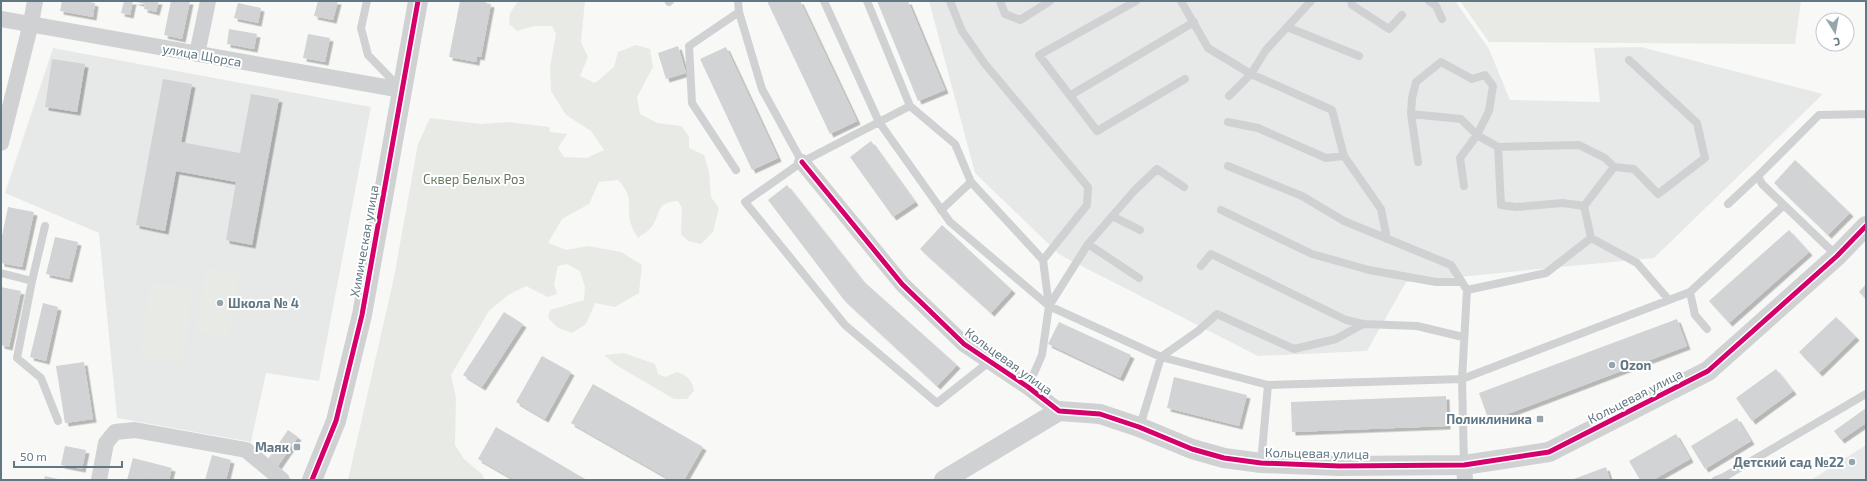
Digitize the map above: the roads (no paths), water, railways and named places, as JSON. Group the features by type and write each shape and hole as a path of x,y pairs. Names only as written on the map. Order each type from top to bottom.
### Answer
{"street":[{"path":"1,143 31,24 35,1"},
{"path":"197,54 208,1"},
{"name":"Химическая улица","path":"312,480 336,421 358,330 418,1"},
{"name":"улица Щорса","path":"1,19 402,90"},
{"name":"Кольцевая улица","path":"802,162 902,284 964,344 1028,387 1058,411 1100,414 1140,427 1192,449 1224,458 1261,463 1465,472 1549,452 1708,371 1837,256 1866,226"},
{"path":"950,478 1058,411"},
{"path":"99,480 106,443 115,432 135,430 246,450 282,480"}],"lane":[{"path":"367,1 361,28 368,55 402,90"},
{"name":"Кольцевая улица","path":"738,1 739,12 762,89 802,162"},
{"path":"824,1 879,122 950,222 1049,306 1162,357 1268,385 1462,379 1690,292 1784,205"},
{"path":"868,1 910,106 955,144 971,182 1043,260 1049,306 1042,354 1028,387"},
{"path":"950,1 962,31 985,64 1088,187 1087,205 1043,260"},
{"path":"1000,1 1005,14 1020,20 1050,1"},
{"path":"1136,1 1039,55 1097,131 1185,79"},
{"path":"1181,1 1208,48 1251,74 1332,110 1344,156 1381,209 1387,239"},
{"path":"1228,96 1251,74 1266,50 1311,1"},
{"path":"1351,1 1352,4 1389,29 1402,15"},
{"path":"1429,1 1436,6 1442,19"},
{"path":"736,170 692,103 689,46 739,12"},
{"path":"1071,95 1194,22"},
{"path":"1287,27 1359,56"},
{"path":"1411,114 1461,119 1477,134 1498,147 1578,145 1605,158 1614,167 1634,169 1658,194 1705,158 1697,123 1629,60"},
{"path":"1418,162 1411,114 1412,98 1416,82 1441,62 1472,79 1485,74 1493,86 1489,111 1477,134 1460,158 1464,186"},
{"path":"910,106 802,162 745,202 845,325 937,403 989,362"},
{"path":"1728,204 1819,115 1866,114"},
{"path":"1228,122 1258,128 1326,158 1344,156"},
{"path":"1498,147 1501,205 1516,207 1563,203 1584,206"},
{"path":"1228,166 1302,196 1344,221 1451,266 1467,290 1463,337 1462,379 1465,472"},
{"path":"1614,167 1584,206 1591,238 1637,263 1669,300"},
{"path":"1049,306 1088,244 1112,216 1157,169 1184,187"},
{"path":"1758,176 1762,184 1837,256"},
{"path":"941,210 971,182"},
{"path":"1221,210 1312,254 1369,270 1436,282 1462,282"},
{"path":"1112,216 1140,230"},
{"path":"45,226 32,281 17,358 40,378 58,422"},
{"path":"1467,290 1546,273 1591,238"},
{"path":"1088,244 1139,278"},
{"path":"1201,266 1211,254 1346,320 1362,324 1417,326 1463,337"},
{"path":"1,273 32,281"},
{"path":"1690,292 1695,315 1707,329"},
{"path":"1140,427 1162,357 1198,331 1217,314 1294,349 1336,339 1362,324"},
{"path":"1261,463 1268,385"},
{"path":"1716,480 1731,473 1866,394"}],"place":[{"name":"Школа № 4","path":"220,303"},
{"name":"Ozon","path":"1612,365"},
{"name":"Поликлиника","path":"1540,419"},
{"name":"Маяк","path":"297,447"},
{"name":"Детский сад №22","path":"1852,462"}],"park label":[{"name":"Сквер Белых Роз","path":"474,179"}]}
